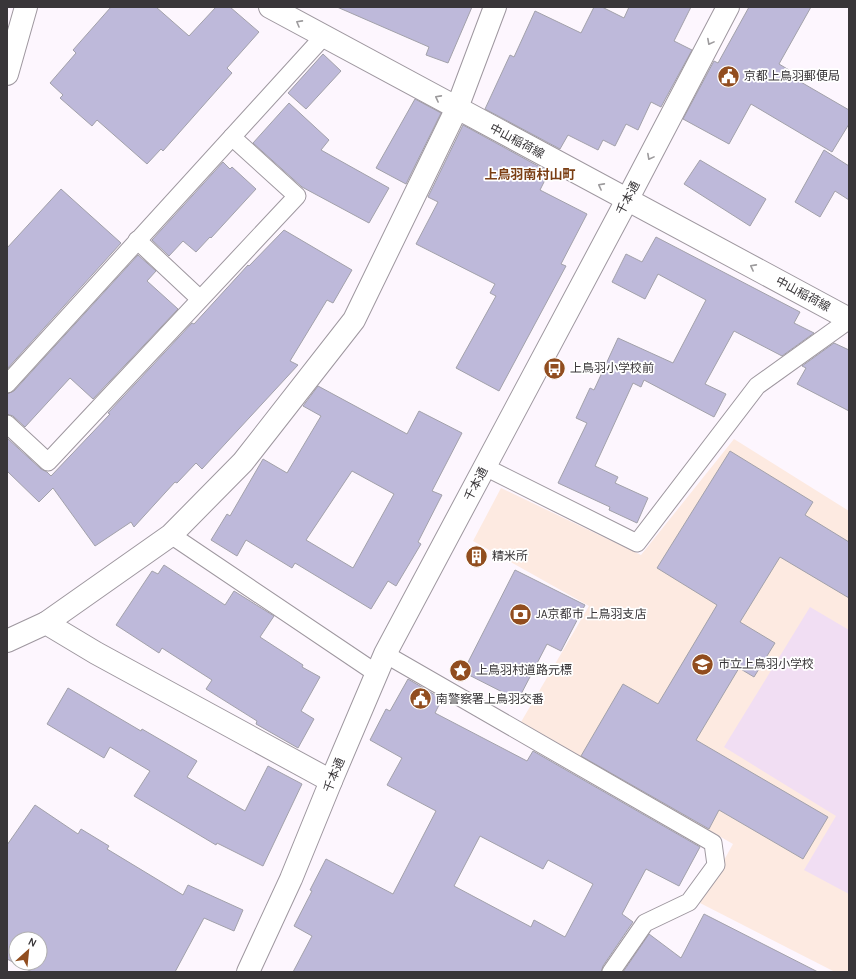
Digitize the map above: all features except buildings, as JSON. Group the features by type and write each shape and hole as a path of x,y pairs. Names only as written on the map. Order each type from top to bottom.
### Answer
{"street":[{"path":"7,74 26,7"},
{"name":"中山稲荷線","path":"270,7 849,319"},
{"path":"7,641 46,622 171,535 243,462 354,320 457,108 495,7"},
{"name":"千本通","path":"248,972 291,879 381,664 728,7"},
{"path":"46,622 96,653 331,781"}],"lane":[{"path":"7,384 324,36"},
{"path":"7,424 48,462 296,196 232,137"},
{"path":"137,240 200,299"},
{"path":"485,467 637,543 757,386 849,319"},
{"path":"171,535 381,664 713,844 716,865 689,902 645,923 611,972"}],"shaded area":[{"name":"市立上鳥羽小学校","path":"734,439 849,511 849,972 835,972 700,903 733,844 521,722 589,606 473,541 501,488 641,555"},
{"path":"810,607 849,630 849,894 804,870 836,816 724,747"}],"place":[{"name":"京都上鳥羽郵便局","path":"729,76"},
{"name":"上鳥羽小学校前","path":"554,368"},
{"name":"精米所","path":"477,556"},
{"name":"JA京都市 上鳥羽支店","path":"520,614"},
{"name":"市立上鳥羽小学校","path":"702,664"},
{"name":"上鳥羽村道路元標","path":"461,670"},
{"name":"南警察署上鳥羽交番","path":"420,699"}],"district":[{"name":"上鳥羽南村山町","path":"530,174"}]}
